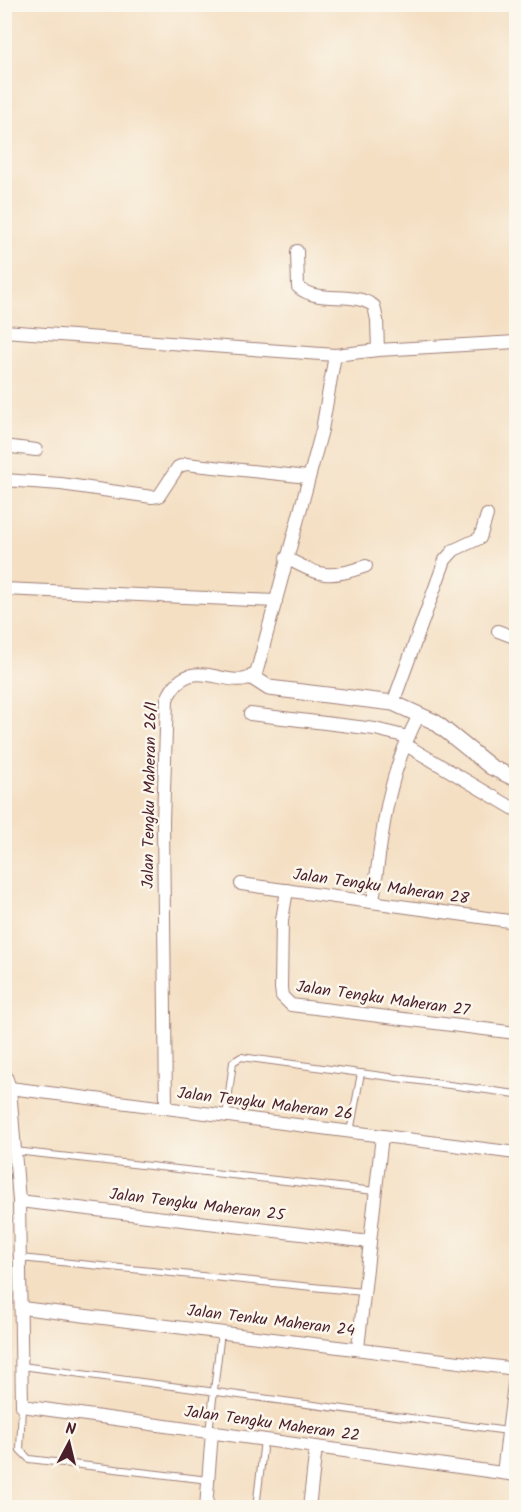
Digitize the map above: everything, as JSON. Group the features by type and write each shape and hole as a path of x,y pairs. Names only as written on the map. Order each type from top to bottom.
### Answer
{"street":[{"path":"297,251 298,287 303,291 363,298 374,306 378,350"},
{"path":"4,331 335,355 378,350 516,342"},
{"path":"335,355 322,430 286,558 259,667 252,677 269,688 393,703 452,734 491,767 516,779"},
{"path":"4,446 36,450"},
{"path":"4,480 61,484 152,497 159,496 178,466 186,464 308,477"},
{"path":"393,703 445,560 454,550 480,538 487,515"},
{"path":"286,558 313,572 332,576 366,567"},
{"path":"4,589 276,601"},
{"path":"498,631 516,638"},
{"name":"Jalan Tengku Maheran 26/1","path":"166,1108 163,821 167,699 174,684 185,676 252,677"},
{"path":"250,714 375,729 407,741 516,810"},
{"path":"373,902 388,791 419,715"},
{"name":"Jalan Tengku Maheran 28","path":"241,884 516,922"},
{"name":"Jalan Tengku Maheran 27","path":"287,890 282,920 281,988 282,996 291,1005 516,1034"},
{"path":"4,1071 10,1088 19,1201 22,1406"},
{"name":"Jalan Tengku Maheran 26","path":"10,1088 516,1153"},
{"path":"358,1348 382,1136"},
{"name":"Jalan Tengku Maheran 25","path":"19,1201 370,1242"},
{"name":"Jalan Tenku Maheran 24","path":"22,1308 516,1369"},
{"path":"503,1473 516,1369"},
{"name":"Jalan Tengku Maheran 22","path":"22,1406 516,1475"},
{"path":"206,1508 210,1432"},
{"path":"313,1507 316,1447"}],"lane":[{"path":"226,1116 233,1062 236,1058 516,1094"},
{"path":"350,1131 361,1073"},
{"path":"14,1151 375,1191"},
{"path":"19,1258 363,1292"},
{"path":"210,1432 221,1332"},
{"path":"21,1366 508,1431"},
{"path":"22,1406 19,1444 24,1457 209,1480"},
{"path":"256,1508 264,1439"}]}
